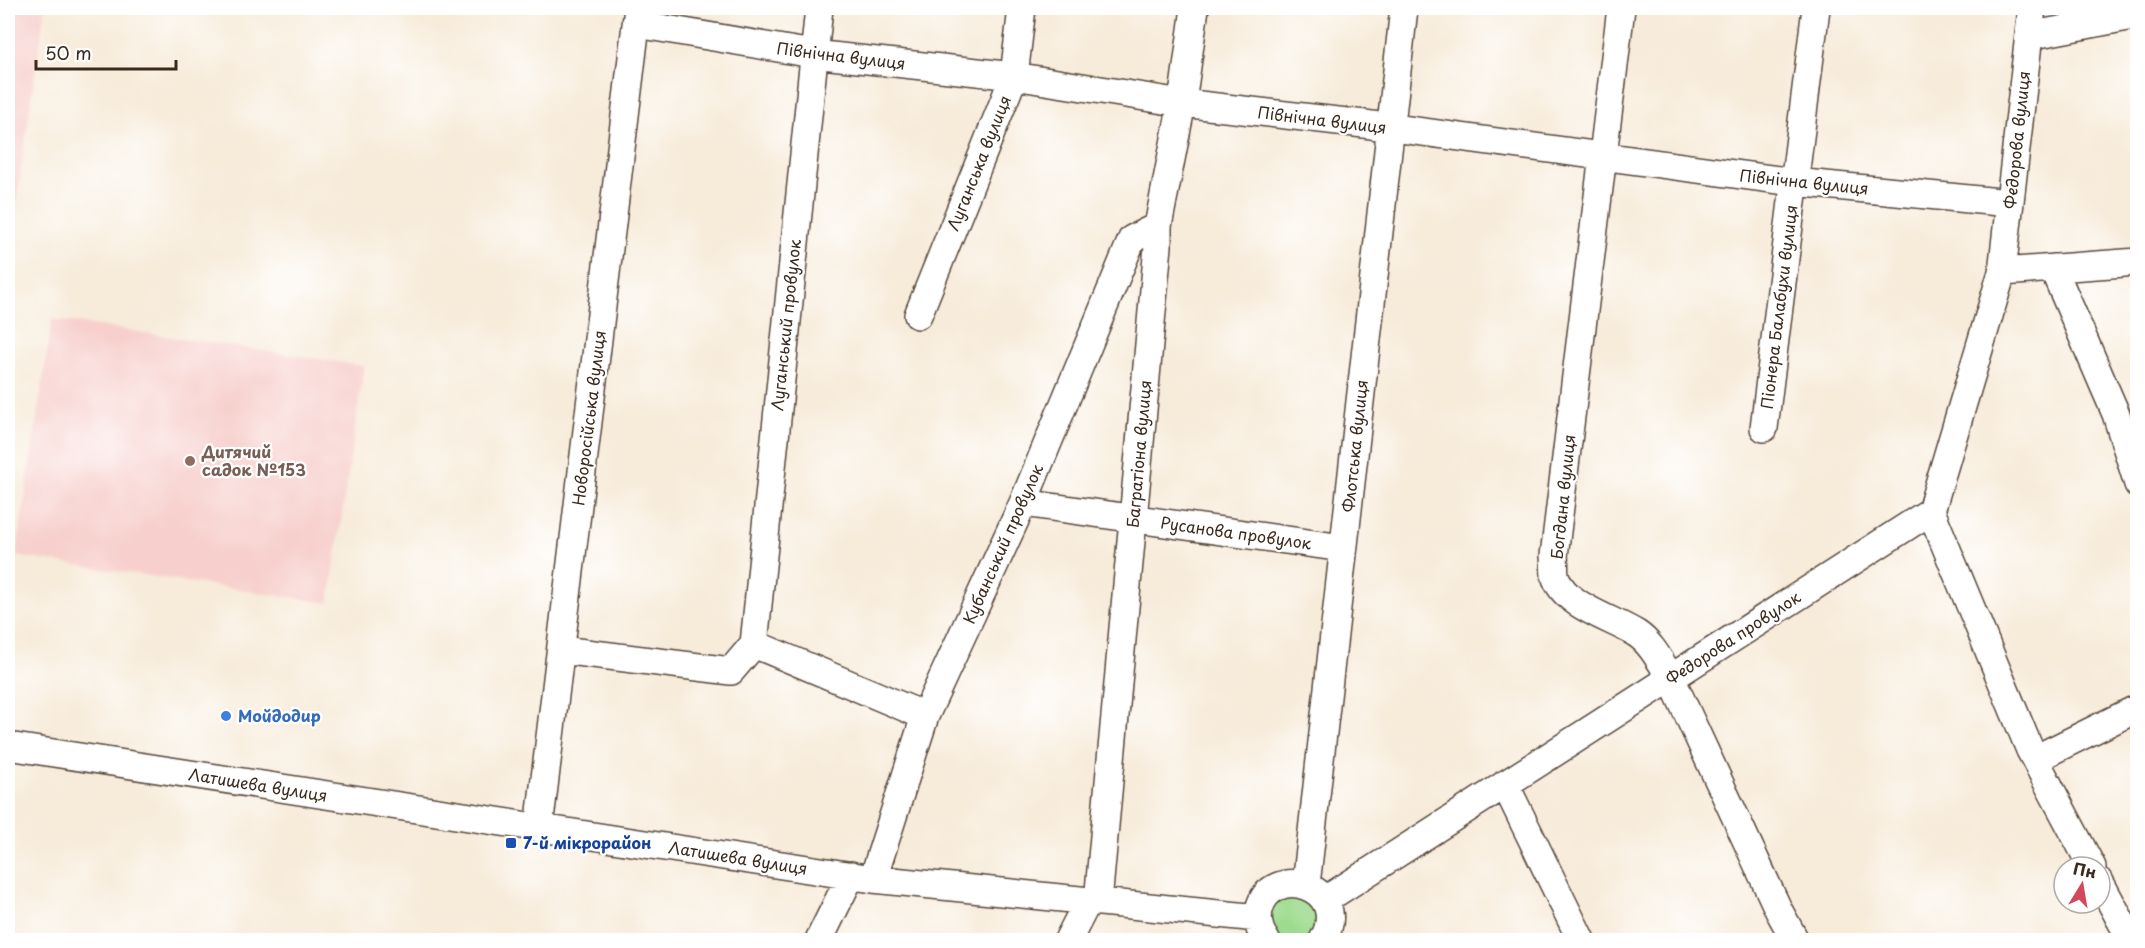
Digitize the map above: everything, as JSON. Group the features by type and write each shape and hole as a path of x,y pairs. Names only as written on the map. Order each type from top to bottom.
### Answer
{"street":[{"name":"Луганський провулок","path":"754,644 819,8"},
{"name":"Луганська вулиця","path":"918,315 1014,76 1022,8"},
{"name":"Багратіона вулиця","path":"1093,901 1133,519 1158,226 1182,103 1195,8"},
{"name":"Флотська вулиця","path":"1323,940 1329,930 1330,915 1315,893 1343,548 1404,8"},
{"name":"Богдана вулиця","path":"1621,8 1554,556 1555,575 1563,590 1575,601 1638,634 1648,643 1671,678 1779,911 1795,940"},
{"name":"Піонера Балабухи вулиця","path":"1764,428 1816,8"},
{"name":"Федорова вулиця","path":"2002,272 2032,8"},
{"path":"2029,36 2138,15"},
{"name":"Північна вулиця","path":"638,16 813,54 1014,76 1182,103 1390,128 1794,182 2010,203"},
{"name":"Новоросійська вулиця","path":"539,828 638,16"},
{"name":"Кубанський провулок","path":"819,940 862,877 926,716 1023,503 1132,239 1158,226"},
{"path":"2086,855 2035,759 1931,511 2002,272 2138,262"},
{"path":"2053,268 2116,414 2138,484"},
{"name":"Русанова провулок","path":"1023,503 1343,548"},
{"name":"Федорова провулок","path":"1315,893 1505,784 1931,511"},
{"path":"561,650 731,671 754,644 926,716"},
{"path":"2035,759 2138,708"},
{"name":"Латишева вулиця","path":"8,746 862,877 1093,901 1262,929"},
{"path":"1505,784 1581,940"},
{"path":"1262,929 1260,905 1268,894 1279,886 1292,883 1315,893"},
{"path":"1068,940 1093,901"},
{"path":"2112,904 2131,940"}],"shaded area":[{"path":"8,8 45,8 8,257"},
{"name":"Дитячий садок №153","path":"52,319 364,366 329,603 16,556"}],"green space":[{"path":"1288,895 1306,897 1318,911 1312,937 1307,940 1281,940 1272,930 1269,920 1270,910"}],"place":[{"name":"Дитячий садок №153","path":"190,461"},
{"name":"Мойдодир","path":"226,716"},
{"name":"7-й мікрорайон","path":"511,843"}]}
